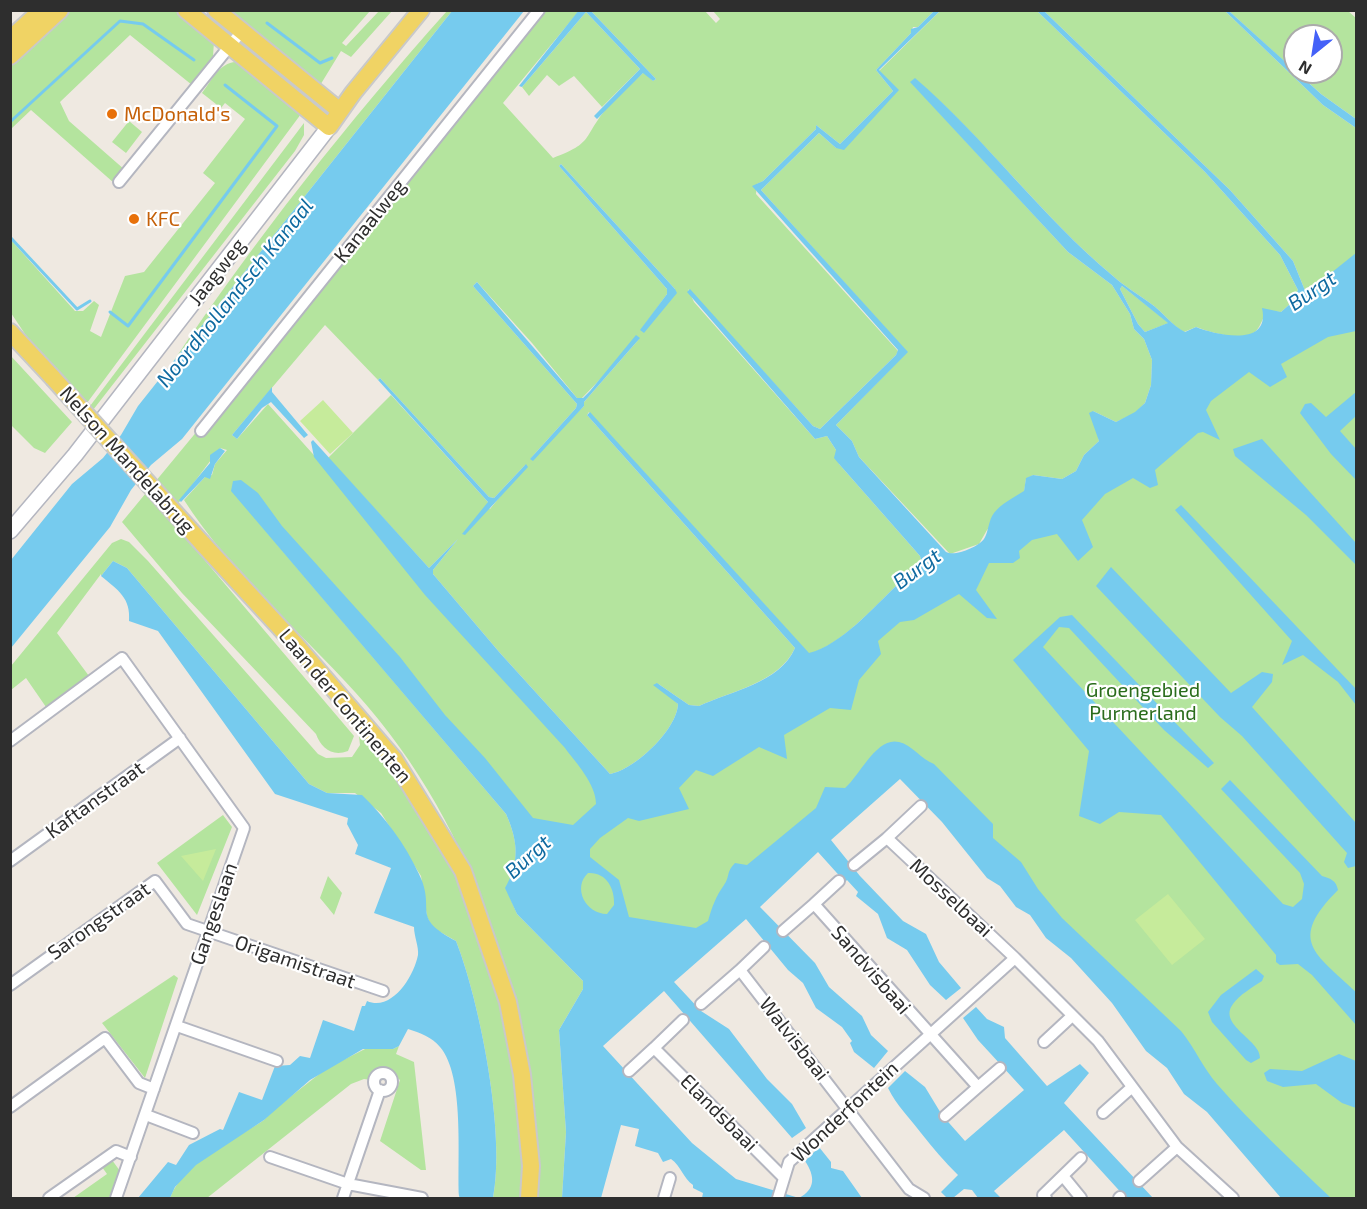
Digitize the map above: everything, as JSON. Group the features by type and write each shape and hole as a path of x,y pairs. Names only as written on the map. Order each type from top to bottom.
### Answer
{"main road":[{"path":"10,39 42,10"},
{"path":"10,56 60,10"},
{"path":"186,10 329,127"},
{"path":"216,10 340,111"},
{"name":"Jaagweg","path":"10,531 75,455 340,111 421,10"},
{"name":"Nelson Mandelabrug","path":"12,332 202,543"},
{"name":"Laan der Continenten","path":"202,543 296,645 394,759 463,871 508,1002 522,1075 531,1166 529,1198"}],"street":[{"name":"Kanaalweg","path":"201,431 539,10"},
{"path":"119,182 242,32"},
{"name":"Gangeslaan","path":"10,741 122,658 244,828 116,1198"},
{"name":"Kaftanstraat","path":"10,861 180,738"},
{"path":"854,865 921,806"},
{"name":"Mosselbaai","path":"887,838 1016,958 1098,1041 1177,1147 1233,1198"},
{"name":"Sarongstraat","path":"10,985 155,880 188,924 207,933"},
{"path":"783,931 839,881"},
{"name":"Sandvisbaai","path":"814,904 929,1035"},
{"name":"Origamistraat","path":"207,933 383,991"},
{"path":"701,1004 764,947"},
{"name":"Wonderfontein","path":"779,1196 789,1162 1016,958"},
{"name":"Walvisbaai","path":"740,970 909,1189 924,1198"},
{"path":"1044,1042 1072,1016"},
{"path":"629,1071 683,1020"},
{"path":"177,1026 277,1061"},
{"path":"929,1035 978,1087"},
{"path":"10,1107 105,1038 139,1083 154,1089"},
{"name":"Elandsbaai","path":"654,1047 784,1178"},
{"path":"945,1116 1000,1068"},
{"path":"1103,1113 1131,1088"},
{"path":"344,1198 380,1090"},
{"path":"146,1115 194,1133"},
{"path":"1139,1181 1177,1147"},
{"path":"49,1198 116,1151 131,1157"},
{"path":"270,1157 348,1184 422,1198"},
{"path":"1043,1197 1081,1158"},
{"path":"1063,1176 1081,1198"},
{"path":"664,1198 670,1178"}],"green space":[{"path":"68,11 177,11 214,42 213,56 192,85 130,35 60,102 69,121 125,170 114,183 31,110 11,129 11,62"},
{"path":"223,11 370,11 342,43 346,46 379,11 392,11 351,57 341,51 319,87"},
{"path":"447,11 452,11 173,362 237,270 304,182 374,95"},
{"name":"Groengebied Purmerland","path":"544,11 579,11 503,103 553,158 582,143 610,104 644,72 653,81 656,79 591,11 705,11 716,23 720,19 713,11 934,11 918,27 913,27 911,33 876,70 893,91 840,144 816,125 816,129 763,181 757,184 756,194 898,351 896,355 820,429 813,426 688,289 694,302 815,439 827,436 836,450 839,464 920,556 922,562 845,634 809,654 589,412 587,415 795,648 788,660 766,678 699,706 689,705 657,683 678,704 676,714 662,737 631,765 610,774 500,653 433,574 433,570 458,539 429,568 328,458 391,395 488,502 487,506 490,509 526,464 494,498 489,497 380,378 378,380 325,325 232,435 237,439 268,404 621,797 1356,288 1356,1198 1303,1198 904,758 647,977 566,917 518,815 253,516 506,814 513,833 516,851 514,869 506,888 517,914 583,981 583,989 559,1030 566,1132 562,1198 538,1198 533,1129 524,1061 511,994 492,928 467,865 436,804 399,746 355,692 222,552 184,500 205,477 212,475 215,464 227,450 220,448 168,517 354,736 348,751 337,753 324,747 316,734 182,593 122,522","holes":["561,164 675,289 641,330 667,294 667,289 559,166","477,282 532,343 577,398 582,398 640,338 584,402 584,406 530,459 576,408 577,404 473,286"]},
{"path":"940,11 1037,11 1205,172 1280,255 1298,290 1290,304 1281,312 1269,311 1258,329 1251,334 1227,335 1196,327 1184,332 1154,306 1117,280 1087,253 941,102 915,79 911,82 1068,252 1112,285 1130,314 1134,329 1144,339 1152,360 1151,385 1145,403 1135,413 1116,422 1093,411 1099,441 1084,455 1076,471 1062,479 1033,475 1026,479 1024,492 987,530 979,544 950,554 859,457 852,441 836,425 907,352 761,190 819,133 836,148 843,148 898,90 879,71"},
{"path":"1044,11 1225,11 1283,67 1283,84 1301,84 1323,105 1356,128 1355,256 1306,293 1293,261 1230,190"},
{"path":"1229,11 1348,11 1356,18 1356,119 1310,84 1343,84 1343,24 1283,24 1283,60"},
{"path":"586,12 640,69 602,107 574,76 559,86 547,75 529,96 522,87"},
{"path":"236,62 243,64 301,114 87,403 27,337 11,313 10,239 75,311 83,311 94,301 99,305 90,331 101,337 125,276 144,272 215,183 203,173 245,119 225,103 221,108 202,93 220,69"},
{"path":"129,121 142,132 126,153 112,142"},
{"path":"304,123 304,135 295,151 93,410 90,406"},
{"path":"1122,286 1169,323 1145,332 1138,324 1120,289"},
{"path":"10,355 72,422 45,453 34,448 11,425"},
{"path":"323,400 353,433 330,454 300,421"},
{"path":"121,539 129,542 148,561 318,754 326,758 352,757 360,745 358,728 387,766 408,788 464,890 492,959 515,1064 523,1155 521,1198 493,1198 496,1140 488,1069 474,998 456,941 433,928 427,917 421,876 381,813 355,793 327,793 309,784 127,568 113,561 57,633 89,676 46,707 26,678 11,690 11,666 112,543"},
{"path":"223,815 232,827 197,915 157,863"},
{"path":"216,849 203,881 181,856"},
{"path":"328,876 342,893 334,915 320,898"},
{"path":"1168,894 1205,939 1172,965 1135,920"},
{"path":"174,975 178,978 145,1078 102,1023"},
{"path":"399,1046 396,1054 414,1062 426,1170 421,1170 380,1141 400,1080 386,1069 379,1069 375,1071 371,1080 364,1079 351,1084 207,1198 170,1198 186,1173 198,1163 264,1120 272,1111 327,1068 367,1048 393,1049"},
{"path":"112,1160 120,1171 109,1198 73,1198 107,1174 102,1167"}],"water":[{"path":"579,10 591,11 656,79 653,81 643,73 597,119 594,116 640,69 586,12 522,87 519,86"},
{"name":"Noordhollandsch Kanaal","path":"452,11 524,11 182,439 151,465 131,490 110,527 11,648 11,560 72,484 103,458 121,435 138,406"},
{"name":"Burgt","path":"934,11 940,11 879,70 899,90 844,150 836,148 819,133 761,190 908,352 836,425 852,441 859,457 946,552 960,552 981,542 986,536 994,513 1004,503 1024,491 1026,478 1033,475 1062,479 1076,471 1084,455 1099,441 1089,413 1093,411 1116,422 1135,412 1145,403 1151,385 1152,360 1144,339 1134,329 1130,314 1112,285 1068,252 910,82 915,78 966,126 1087,253 1117,280 1154,306 1185,332 1196,327 1228,335 1250,334 1258,329 1263,321 1262,308 1281,312 1290,304 1298,290 1280,255 1205,172 1037,11 1044,11 1230,190 1293,261 1306,293 1356,253 1356,331 1328,337 1281,364 1287,377 1270,387 1249,372 1211,401 1206,410 1220,440 1203,432 1198,433 1155,470 1158,485 1150,488 1133,478 1105,494 1082,520 1093,547 1078,561 1057,534 1032,540 1019,551 1020,558 1013,563 989,563 976,590 997,619 987,618 959,594 914,620 900,622 878,641 881,654 859,680 851,710 830,708 784,735 787,759 759,747 713,776 696,770 679,788 689,809 639,821 628,818 600,838 590,849 590,857 619,880 629,917 696,928 708,921 716,898 735,863 747,865 816,808 825,787 845,788 876,750 883,745 891,742 904,744 934,764 993,824 993,838 1021,862 1038,889 1062,918 1181,1031 1217,1084 1331,1198 1281,1198 1207,1112 1184,1094 1167,1068 1146,1051 1112,1003 1071,958 1046,938 1030,915 1016,907 1000,886 987,878 942,822 900,779 831,840 860,876 903,921 926,934 939,962 961,988 946,1000 930,985 907,950 887,938 878,914 856,896 858,892 847,880 845,882 818,852 760,907 815,963 829,987 862,1016 871,1035 888,1051 874,1068 854,1052 850,1043 852,1041 842,1027 816,1008 803,983 788,970 746,919 674,982 701,1011 729,1029 767,1079 792,1104 806,1128 792,1138 664,991 603,1046 692,1143 736,1179 799,1198 702,1198 703,1193 693,1188 693,1185 671,1159 663,1162 658,1153 635,1146 639,1129 621,1125 601,1198 562,1198 566,1132 559,1030 583,989 583,981 517,914 505,888 513,869 516,851 513,833 506,814 231,491 233,481 241,480 258,493 282,526 400,657 445,715 485,758 533,818 573,825 596,804 593,789 585,774 565,748 425,595 314,457 311,442 313,440 429,568 458,539 433,570 433,574 500,653 610,774 631,765 662,737 676,714 678,704 653,685 657,683 689,705 699,706 766,678 788,660 795,648 587,415 590,412 809,653 821,649 845,634 922,563 920,556 834,458 836,450 827,436 815,439 687,292 690,289 813,426 820,429 896,355 898,350 752,186 763,181 816,129 816,125 840,144 893,91 876,70 911,33 911,29 918,27","holes":["1122,286 1168,323 1145,332 1138,324 1120,289","588,873 600,875 611,887 614,905 607,914 593,910 581,893 583,879"]},
{"path":"1225,11 1229,11 1283,60 1283,67"},
{"path":"1301,84 1310,84 1356,119 1356,128 1323,105"},
{"path":"561,164 677,293 644,333 640,330 667,294 667,289 559,166"},
{"path":"477,282 577,398 583,398 590,391 636,335 640,338 584,402 584,406 533,461 530,459 576,408 577,404 473,286"},
{"path":"380,378 489,497 494,498 526,464 528,467 465,535 462,534 488,502 378,380"},
{"path":"272,387 272,392 308,435 304,438 271,402 262,408 237,439 232,435"},
{"path":"1356,392 1356,416 1340,431 1356,449 1356,480 1331,454 1300,413 1305,404 1311,403 1326,417"},
{"path":"1262,439 1356,543 1356,565 1306,515 1235,456 1233,449"},
{"path":"220,448 225,451 215,464 210,479 205,477 181,502 179,500 210,463 210,455"},
{"path":"1181,505 1356,689 1356,705 1338,682 1303,655 1282,665 1292,641 1175,510"},
{"path":"113,561 127,568 309,784 327,793 362,795 379,812 407,852 424,886 428,919 456,941 474,998 493,1105 496,1171 493,1198 460,1198 458,1118 453,1077 448,1060 437,1044 408,1029 399,1046 393,1049 363,1049 310,1080 264,1120 196,1165 175,1187 170,1198 138,1198 168,1162 176,1165 189,1145 220,1129 223,1130 239,1092 262,1100 275,1066 290,1065 300,1056 310,1058 323,1020 354,1031 362,1006 365,1006 367,1001 376,1003 393,997 412,973 418,952 414,927 374,913 391,868 355,854 358,845 347,824 348,818 275,794 158,631 129,621 126,600 101,576"},
{"path":"1111,567 1231,693 1262,672 1273,674 1272,682 1252,707 1356,823 1356,866 1348,868 1344,862 1347,853 1242,736 1220,717 1096,586"},
{"path":"1072,615 1214,763 1208,768 1164,730 1069,628 1059,627 1043,647 1283,904 1293,907 1302,899 1304,884 1300,873 1221,789 1230,780 1322,876 1336,884 1338,890 1322,907 1310,934 1312,946 1319,956 1356,992 1356,1025 1312,975 1298,964 1280,965 1276,962 1276,955 1161,815 1119,812 1100,824 1079,816 1089,751 1013,660 1060,617"},
{"path":"1256,969 1264,976 1262,981 1239,997 1230,1012 1235,1026 1258,1051 1260,1058 1251,1063 1212,1022 1208,1012 1221,995"},
{"path":"976,1007 987,1019 1004,1027 1005,1038 1047,1086 1080,1064 1089,1073 1064,1103 1153,1198 1126,1198 1064,1130 994,1191 1001,1198 978,1198 972,1190 964,1189 953,1198 947,1198 941,1192 958,1175 903,1111 888,1088 905,1071 925,1087 942,1115 965,1141 1024,1090 978,1040 963,1018"},
{"path":"1339,1054 1356,1061 1356,1108 1342,1103 1316,1084 1283,1087 1267,1081 1264,1073 1270,1069 1302,1071"},
{"path":"819,1147 831,1162 831,1168 843,1171 862,1198 799,1198 809,1191 812,1182 811,1172 805,1161"}],"waterway":[{"path":"10,122 120,21 143,24 194,60"},
{"path":"267,23 320,63 332,58"},
{"path":"110,312 128,326 277,126 225,85"},
{"path":"10,237 77,309 90,301"}],"place":[{"name":"McDonald's","path":"112,114"},
{"name":"KFC","path":"134,219"}]}
